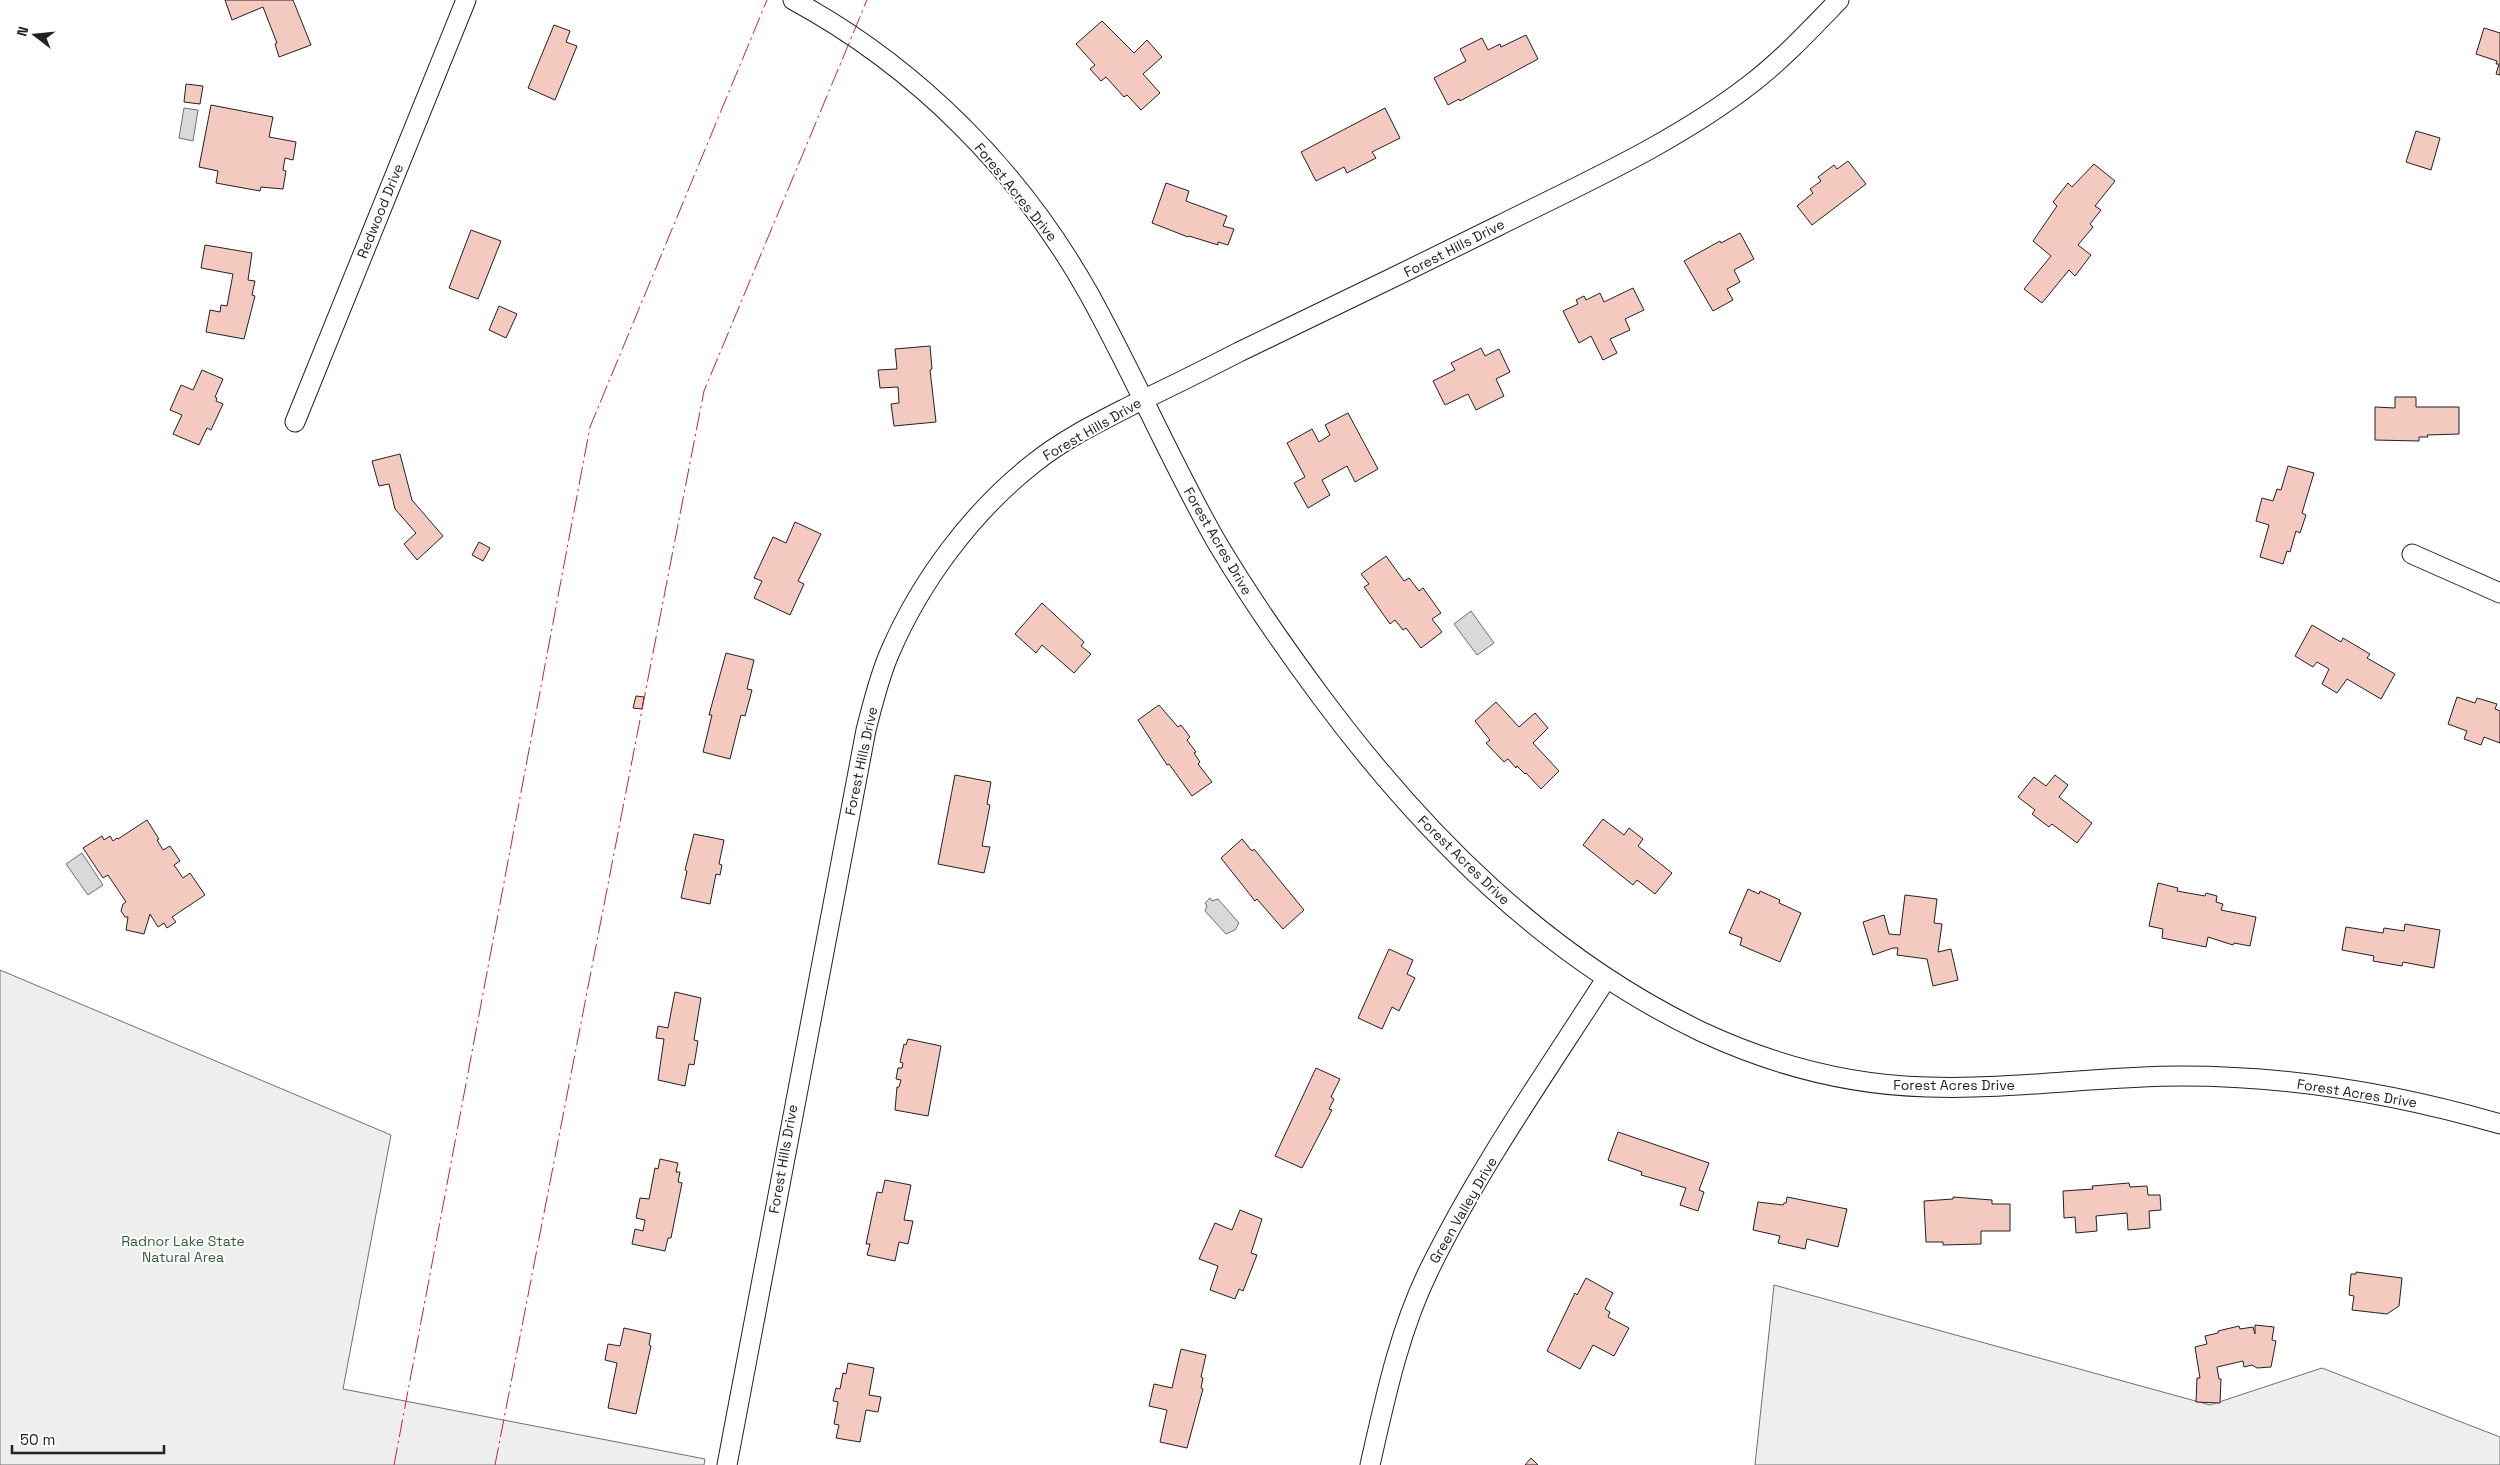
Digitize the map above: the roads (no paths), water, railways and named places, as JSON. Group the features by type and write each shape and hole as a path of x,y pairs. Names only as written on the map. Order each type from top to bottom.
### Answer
{"street":[{"name":"Redwood Drive","path":"296,422 466,0"},
{"name":"Forest Acres Drive","path":"793,0 847,32 920,87 951,116 1006,176 1045,225 1086,288 1194,501 1248,592 1305,675 1358,745 1405,802 1462,862 1531,923 1606,979 1662,1012 1722,1041 1790,1066 1856,1081 1945,1087 2150,1077 2244,1078 2372,1093 2444,1108 2500,1124"},
{"name":"Forest Hills Drive","path":"727,1465 866,730 877,686 890,652 925,587 951,549 1005,488 1035,462 1064,442 1143,400 1583,183 1670,136 1753,82 1798,42 1839,0"},
{"path":"2412,554 2500,593"},
{"name":"Green Valley Drive","path":"1370,1465 1396,1361 1429,1270 1479,1178 1606,979"}],"park label":[{"name":"Radnor Lake State Natural Area","path":"183,1250"}]}
